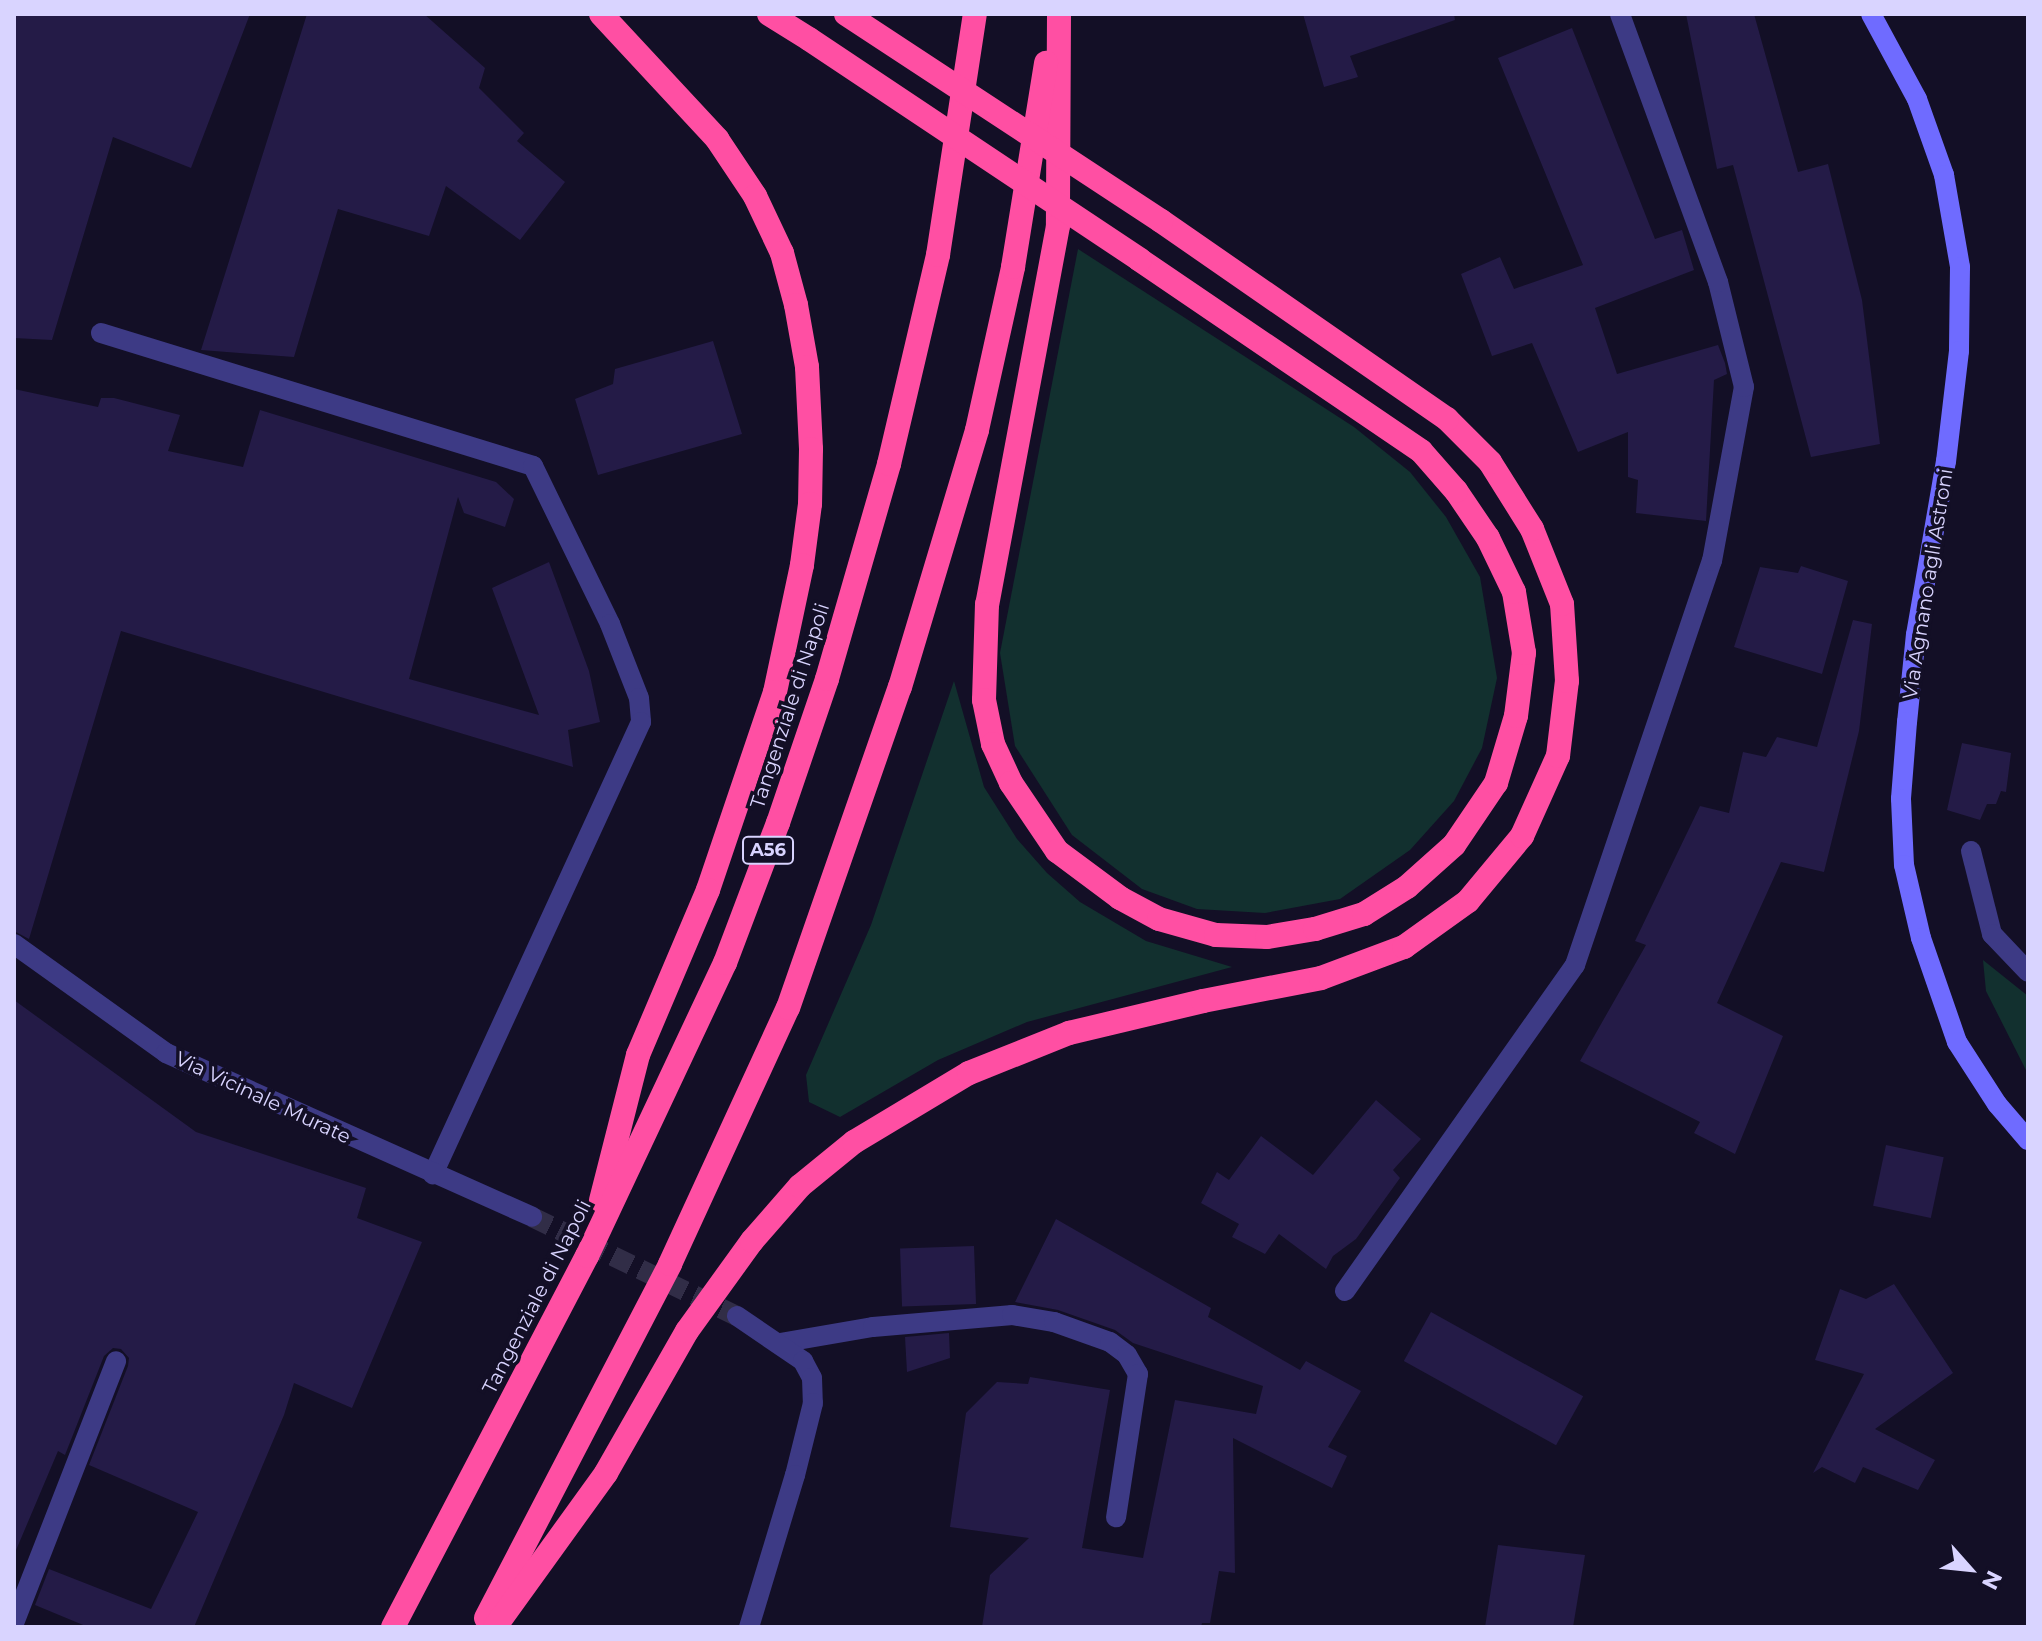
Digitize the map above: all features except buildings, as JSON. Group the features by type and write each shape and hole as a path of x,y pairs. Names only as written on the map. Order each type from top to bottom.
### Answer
{"highway":[{"path":"587,1256 638,1055 708,890 775,692 802,565 810,504 811,449 807,367 796,305 782,253 755,196 717,139 601,14"},
{"path":"769,14 809,39 1140,260 1421,451 1456,491 1480,526 1514,592 1524,653 1516,716 1496,783 1454,845 1407,887 1364,914 1315,929 1267,937 1216,935 1159,919 1120,898 1057,851 1018,794 993,744 984,700 987,604 1058,226 1059,14"},
{"path":"495,1627 606,1473 687,1331 752,1241 800,1186 854,1142 969,1073 1069,1033 1203,1001 1321,978 1404,947 1468,901 1522,836 1558,756 1567,681 1562,604 1532,529 1490,462 1447,419 1161,221 846,14"},
{"name":"Tangenziale di Napoli","path":"393,1627 587,1256 725,963 827,679 889,464 938,255 975,14"},
{"path":"481,1627 670,1264 788,1008 900,687 977,430 1016,253 1052,14"}],"street":[{"path":"1345,1291 1575,965 1712,561 1744,387 1718,282 1620,14"},
{"name":"Via Agnano agli Astroni","path":"1871,14 1917,99 1939,162 1960,267 1959,351 1946,461 1916,634 1907,722 1901,799 1904,865 1921,938 1957,1042 1997,1104 2028,1140"},
{"path":"101,333 533,466 610,624 639,698 641,722 433,1175"},
{"path":"1971,851 1992,934 2028,972"},
{"name":"Via Vicinale Murate","path":"14,944 166,1053 532,1217"},
{"path":"780,1343 873,1327 1012,1315 1054,1322 1110,1342 1127,1355 1138,1374 1116,1517"},
{"path":"737,1316 803,1361 812,1378 813,1403 749,1627"},
{"path":"14,1623 116,1361"}],"green space":[{"path":"1078,249 1354,427 1410,472 1446,517 1480,577 1497,678 1482,748 1454,801 1410,850 1340,899 1265,913 1197,909 1142,889 1072,835 1015,746 1000,653"},
{"path":"954,681 984,787 1017,839 1047,873 1080,902 1146,941 1232,967 1027,1022 938,1060 840,1117 809,1102 806,1075 871,925"},
{"path":"1983,960 2028,996 2028,1074 1986,991"}],"tunnel":[{"path":"532,1217 737,1316"}]}
